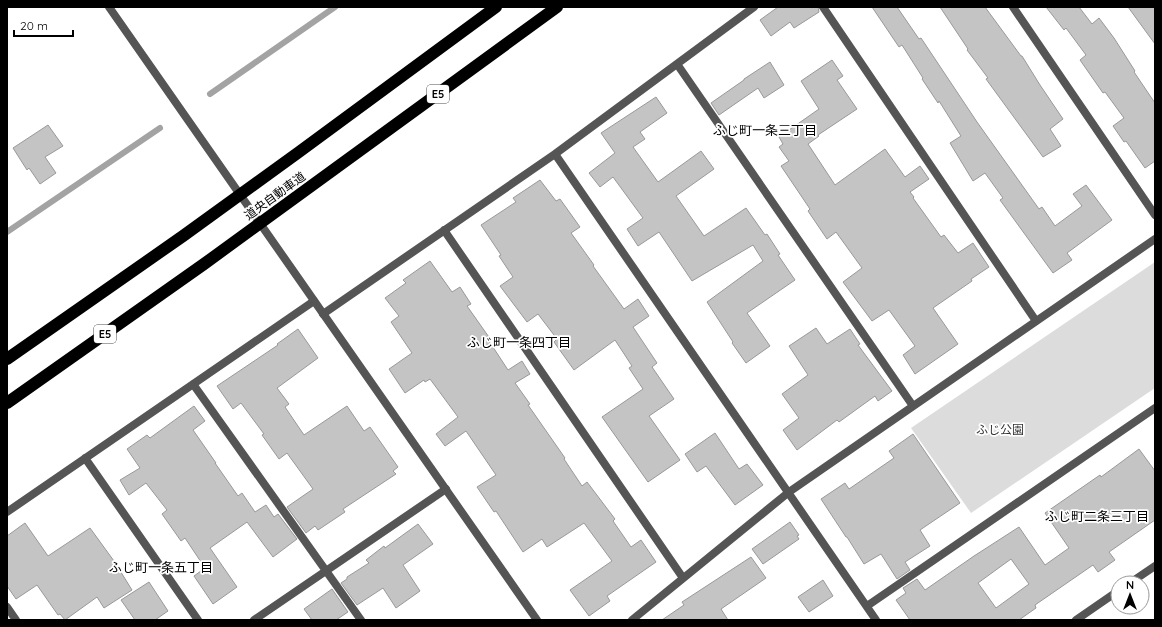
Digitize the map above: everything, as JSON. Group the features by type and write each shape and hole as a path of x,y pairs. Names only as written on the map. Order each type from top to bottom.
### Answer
{"highway":[{"name":"道央自動車道","path":"7,359 183,236 496,7"},
{"name":"道央自動車道","path":"7,403 318,182 557,7"}],"street":[{"path":"109,7 537,620"},
{"path":"323,314 555,154 754,7"},
{"path":"823,7 1036,321"},
{"path":"1013,7 1155,215"},
{"path":"677,64 913,406"},
{"path":"555,154 876,620"},
{"path":"444,230 683,578"},
{"path":"632,620 788,492 1155,239"},
{"path":"7,512 314,301"},
{"path":"193,384 361,620"},
{"path":"867,606 1155,408"},
{"path":"85,458 198,620"},
{"path":"254,620 446,490"},
{"path":"1142,575 1155,566"},
{"path":"1076,620 1110,597"},
{"path":"7,607 16,620"}],"green space":[{"name":"ふじ公園","path":"1155,262 1155,388 971,513 911,428"}],"building":[{"path":"778,7 818,7 819,12 794,28 790,22 771,36 760,20"},
{"path":"872,7 897,7 919,39 921,38 977,122 1039,209 1042,207 1055,226 1082,206 1073,194 1086,185 1112,220 1067,253 1072,260 1053,273 1000,200 1003,198 985,173 973,181 950,143 961,136 939,101 938,103 922,79 923,78 902,45 899,47"},
{"path":"940,7 985,7 1022,56 1063,119 1050,129 1061,146 1043,157 986,79 988,78 967,50 968,49"},
{"path":"1046,7 1079,7 1092,24 1099,18 1114,38 1135,71 1134,72 1155,103 1155,161 1145,168 1126,141 1124,142 1113,126 1124,118 1105,92 1103,93 1080,60 1086,55 1066,28 1064,30"},
{"path":"1128,7 1155,7 1155,44"},
{"path":"832,60 843,76 837,80 857,109 818,135 819,136 808,144 835,185 885,149 905,177 920,166 929,179 910,192 914,197 913,198 941,237 944,235 958,253 973,243 989,267 971,279 972,281 933,308 958,344 915,374 903,355 915,346 889,310 872,321 843,282 862,268 836,232 827,239 808,211 810,209 781,166 789,161 779,147 783,144 779,137 819,109 801,81"},
{"path":"770,62 784,85 764,98 758,88 719,115 711,103"},
{"path":"656,97 667,113 640,132 645,139 633,147 658,182 701,151 714,169 676,196 704,236 746,208 765,235 767,234 780,254 778,255 795,280 747,313 770,346 746,363 707,302 763,261 753,245 692,281 659,232 638,246 627,229 643,218 613,177 600,187 589,173 615,153 601,133"},
{"path":"48,125 63,146 45,157 56,173 40,184 29,168 27,170 13,148"},
{"path":"540,180 556,201 560,199 580,227 571,233 624,309 638,299 649,316 633,327 657,363 652,367 674,399 649,416 680,460 648,482 602,417 643,389 629,368 632,366 615,340 574,370 554,342 557,339 538,314 527,322 500,286 513,277 499,256 501,255 481,225 516,202 513,198"},
{"path":"430,261 452,292 460,287 471,304 467,306 491,340 489,341 508,370 522,361 530,374 515,383 582,486 587,482 615,519 613,521 631,547 641,540 656,562 607,596 610,601 589,616 570,590 612,561 584,523 547,547 542,539 523,552 496,511 494,512 477,487 496,475 466,431 445,446 436,434 458,417 430,379 425,382 424,380 405,393 389,369 412,353 391,322 399,316 385,298 406,283 403,280"},
{"path":"816,328 827,344 850,329 860,344 858,345 892,391 878,401 875,396 839,422 837,420 797,450 783,430 799,418 782,394 808,375 789,346"},
{"path":"298,329 318,358 277,388 289,404 285,407 304,435 347,406 364,431 370,427 398,467 393,471 396,474 343,509 345,512 318,530 315,526 306,533 287,507 313,489 287,453 279,459 262,435 264,434 241,403 233,409 217,386 278,345 277,344"},
{"path":"194,406 205,421 193,430 238,496 242,493 255,512 266,505 274,517 278,514 297,539 273,557 247,522 210,548 237,587 213,604 194,576 205,568 185,538 181,541 162,514 167,510 146,483 129,495 120,480 140,468 127,449 147,435 150,438"},
{"path":"715,433 739,469 747,464 763,485 735,505 706,466 697,472 685,454"},
{"path":"913,434 960,503 920,530 930,546 905,562 910,570 897,579 881,554 864,564 821,499 845,483 849,489 894,458 889,451"},
{"path":"1139,449 1155,471 1155,520 1109,552 1115,560 1098,572 1093,565 1035,605 1036,608 1019,620 910,620 896,600 906,593 903,588 917,579 925,590 1019,527 1045,565 1069,548 1045,513 1100,475 1101,477","holes":["1011,559 1029,584 996,608 978,583"]},
{"path":"790,522 799,535 797,536 799,539 763,564 752,549"},
{"path":"25,523 48,556 90,528 114,561 132,590 104,608 97,597 65,620 60,614 58,615 37,585 16,599 7,586 7,536"},
{"path":"418,524 433,544 403,565 420,591 396,608 383,588 357,605 341,583 347,579 347,577 369,563 366,560 384,546 385,548"},
{"path":"751,557 766,578 721,609 728,620 662,620 684,605 682,602"},
{"path":"823,580 833,596 809,612 798,597"},
{"path":"149,582 168,611 155,620 135,620 121,600"},
{"path":"332,589 348,612 336,620 312,620 304,609"}],"waterway":[{"path":"210,94 335,7"},
{"path":"7,232 160,128"}],"district":[{"name":"ふじ町一条三丁目","path":"765,130"},
{"name":"ふじ町一条四丁目","path":"519,342"},
{"name":"ふじ町二条三丁目","path":"1097,516"},
{"name":"ふじ町一条五丁目","path":"161,567"}]}
